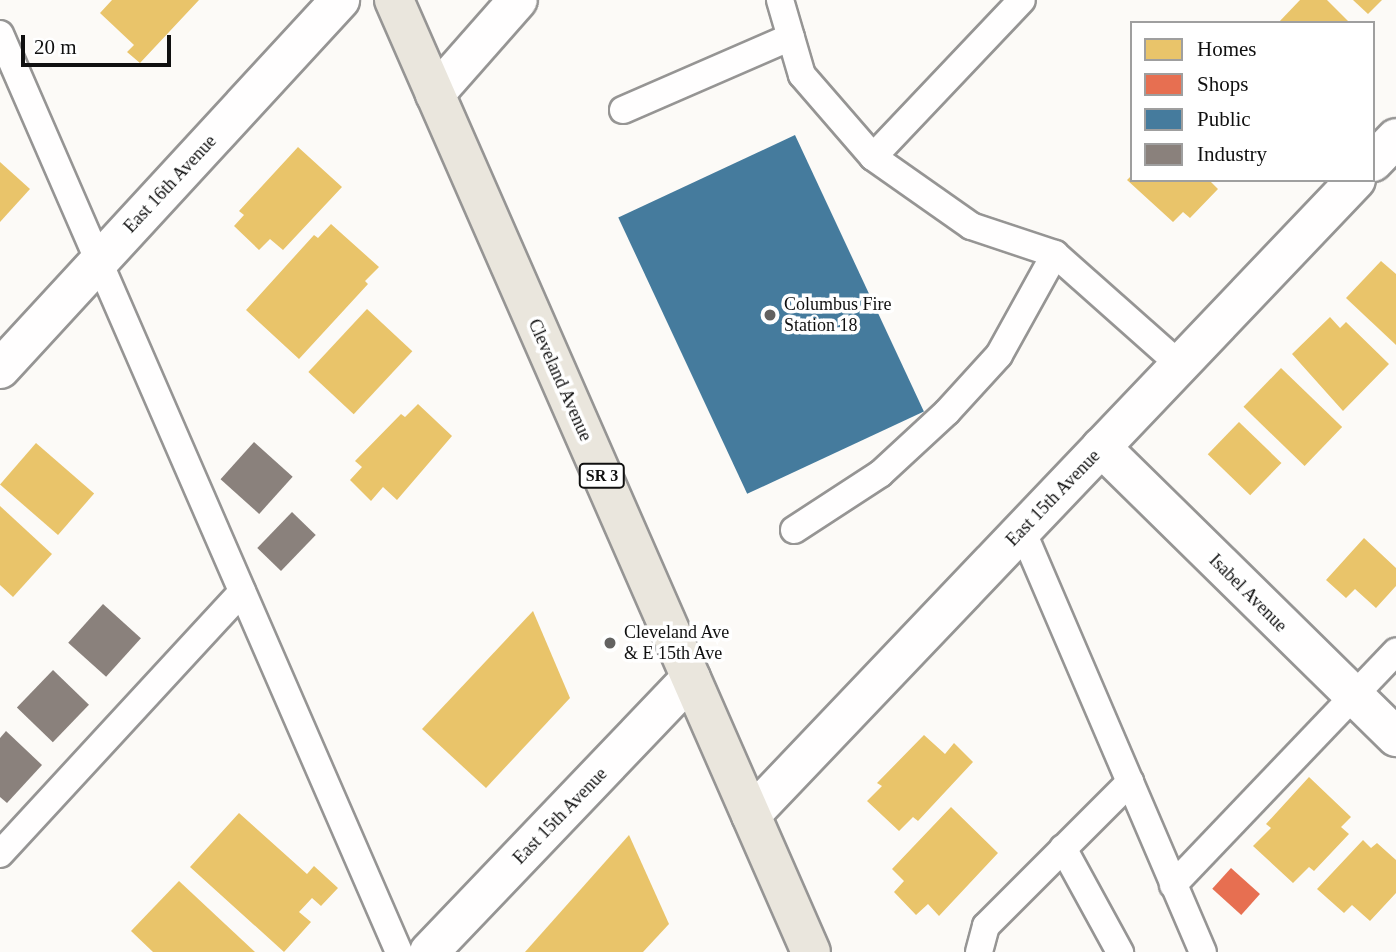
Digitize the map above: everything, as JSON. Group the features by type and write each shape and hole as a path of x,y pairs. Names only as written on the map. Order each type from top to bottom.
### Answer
{"main road":[{"name":"Cleveland Avenue","path":"394,0 811,952"}],"street":[{"name":"East 16th Avenue","path":"0,369 340,0"},
{"path":"435,94 518,0"},
{"path":"1375,160 1396,138"},
{"name":"East 15th Avenue","path":"751,815 1354,182"},
{"name":"Isabel Avenue","path":"1101,447 1396,737"},
{"name":"East 15th Avenue","path":"429,952 691,678"}],"lane":[{"path":"780,0 802,75 873,157 971,226 1055,254 1180,365"},
{"path":"873,157 1023,0"},
{"path":"0,34 399,952"},
{"path":"623,110 790,37"},
{"path":"794,530 880,474 947,412 999,355 1055,254"},
{"path":"1022,530 1203,952"},
{"path":"0,853 242,592"},
{"path":"1173,885 1396,652"},
{"path":"979,952 986,926 1130,782"},
{"path":"1063,848 1120,952"}],"building: Homes":[{"path":"112,0 199,0 140,63 127,52 134,45 100,13"},
{"path":"1300,0 1327,0 1348,21 1280,21"},
{"path":"1353,0 1382,0 1368,14"},
{"path":"298,147 342,187 283,250 270,239 259,250 234,226 244,215 239,211"},
{"path":"0,162 30,189 0,222"},
{"path":"1130,177 1130,182 1211,182 1218,189 1190,218 1183,212 1173,222 1127,180"},
{"path":"331,224 379,267 365,281 368,284 299,359 246,310 314,235 318,238"},
{"path":"1381,261 1396,274 1396,345 1346,298"},
{"path":"367,309 412,351 354,414 308,372"},
{"path":"1330,317 1340,328 1346,322 1389,364 1343,411 1292,354"},
{"path":"1281,368 1342,427 1305,466 1243,407"},
{"path":"418,404 452,436 397,500 383,487 371,501 350,480 362,467 355,461 401,414 405,417"},
{"path":"1239,422 1281,463 1250,495 1208,454"},
{"path":"36,443 94,494 58,535 0,485"},
{"path":"0,506 52,554 13,597 0,585"},
{"path":"1364,538 1396,568 1396,586 1376,608 1355,589 1346,598 1326,580"},
{"path":"533,611 570,698 486,788 422,729"},
{"path":"924,735 945,754 954,743 973,762 918,821 913,817 899,831 867,801 882,786 877,783"},
{"path":"1309,777 1351,817 1341,827 1349,834 1314,871 1309,867 1293,883 1253,846 1271,828 1266,824"},
{"path":"951,807 998,853 939,916 928,904 916,915 894,892 904,881 892,869"},
{"path":"239,813 307,874 314,866 338,888 321,906 312,898 299,912 311,922 284,952 190,867"},
{"path":"629,835 669,924 643,952 525,952"},
{"path":"1363,840 1371,848 1377,843 1396,860 1396,893 1370,921 1352,905 1344,913 1317,889"},
{"path":"179,881 255,952 153,952 131,931"}],"building: Shops":[{"path":"1231,868 1260,894 1241,915 1212,889"}],"building: Public":[{"name":"Columbus Fire Station 18","path":"795,135 924,411 747,494 618,217"}],"building: Industry":[{"path":"254,442 293,477 259,514 221,479"},
{"path":"292,512 316,535 281,571 257,548"},
{"path":"103,604 141,638 106,677 68,643"},
{"path":"53,670 89,705 53,742 17,707"},
{"path":"6,731 42,765 7,803 0,797 0,738"}],"place":[{"name":"Columbus Fire Station 18","path":"770,315"},
{"name":"Cleveland Ave & E 15th Ave","path":"610,643"}]}
